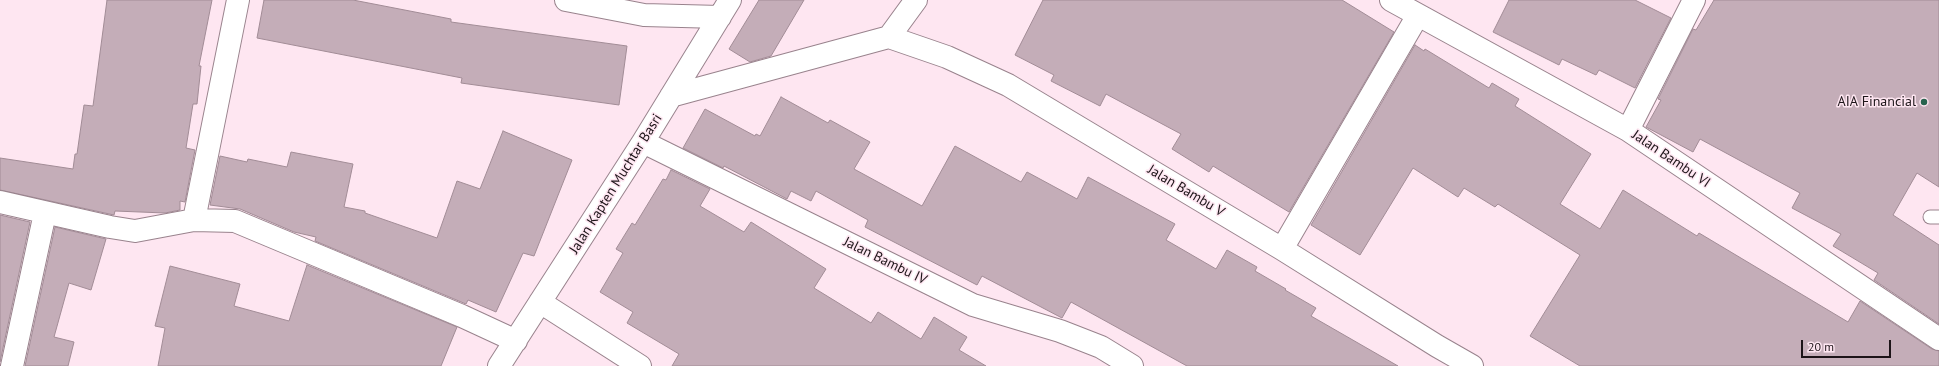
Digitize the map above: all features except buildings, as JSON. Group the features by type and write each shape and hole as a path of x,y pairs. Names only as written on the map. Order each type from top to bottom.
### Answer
{"street":[{"path":"194,220 238,0"},
{"path":"566,0 644,15 725,8"},
{"path":"671,96 889,37 916,0"},
{"name":"Jalan Bambu VI","path":"1391,0 1628,130 1939,339"},
{"path":"1628,130 1694,0"},
{"name":"Jalan Kapten Muchtar Basri","path":"500,366 643,142 725,8"},
{"path":"1282,249 1418,15"},
{"name":"Jalan Bambu V","path":"889,37 947,57 1008,85 1282,249 1437,346 1472,366"},
{"name":"Jalan Bambu IV","path":"643,142 973,304 1060,331 1101,347 1132,366"},
{"path":"0,202 110,228 135,231 194,220 235,221 462,316 516,341"},
{"path":"12,366 45,213"},
{"path":"540,302 640,366"}],"place":[{"name":"AIA Financial","path":"1924,102"}]}
